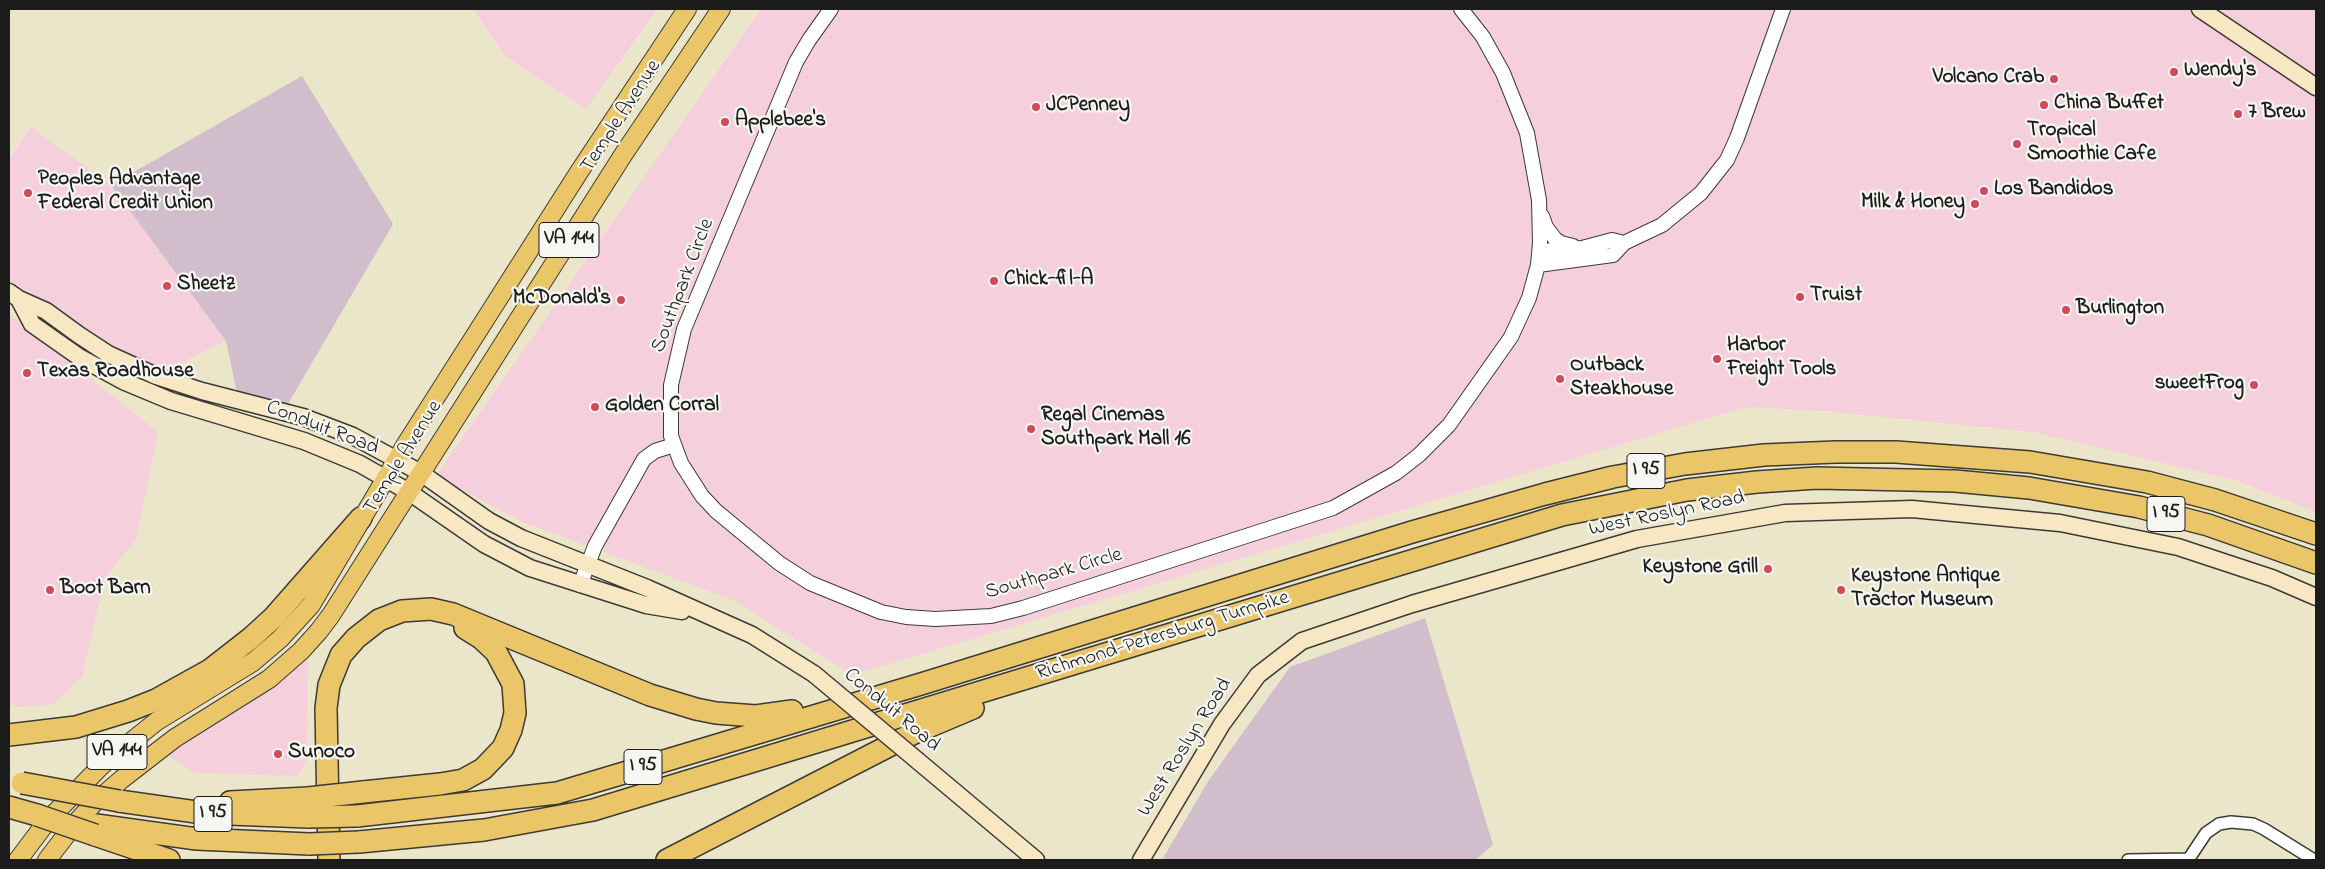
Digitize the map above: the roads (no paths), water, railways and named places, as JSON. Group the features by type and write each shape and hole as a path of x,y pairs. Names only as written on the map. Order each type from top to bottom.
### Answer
{"highway":[{"name":"Richmond-Petersburg Turnpike","path":"15,781 67,792 122,798 203,813 308,808 357,816 556,792 921,684 1412,532 1545,494 1622,475 1685,464 1764,455 1896,452 1963,456 2076,469 2147,482 2215,500 2316,534"},
{"name":"Richmond-Petersburg Turnpike","path":"9,807 95,830 188,838 309,844 359,842 484,830 593,810 1562,515 1687,490 1758,482 1817,478 1882,478 1955,481 2029,488 2147,509 2208,525 2316,563"},
{"path":"9,735 76,727 128,711 182,687 210,670 239,649 274,617 361,518"},
{"path":"329,860 326,708 329,685 341,655 356,638 379,620 402,611 431,609 453,614 650,695 716,713 773,715 799,710 876,688 921,684"},
{"path":"308,808 363,792 463,780 483,769 503,748 514,722 515,694 504,665 496,652 481,638 446,621 427,618 408,620 384,628 374,634 350,657 340,677 335,700 337,860"},
{"path":"667,860 916,732 956,714 1132,647"},
{"path":"95,830 169,860"}],"main road":[{"name":"Temple Avenue","path":"18,860 48,820 87,779 119,750 157,721 240,671 280,639 319,592 397,459 579,172 687,9"},
{"name":"Temple Avenue","path":"47,860 73,826 94,803 175,738 269,679 301,651 331,615 623,155 721,9"},
{"path":"2200,9 2316,87"},
{"name":"Conduit Road","path":"14,296 46,311 79,336 108,354 156,376 202,391 320,422 353,436 421,473 489,521 536,545 647,588 752,635 814,674 1036,860"},
{"name":"Conduit Road","path":"14,296 32,324 93,366 171,401 304,441 386,477 466,532 511,560 546,575 646,605 705,615"},
{"name":"West Roslyn Road","path":"1141,860 1222,724 1258,675 1302,641 1412,604 1637,539 1785,513 1920,510 2060,523 2178,547 2272,578 2316,597"}],"street":[{"name":"Southpark Circle","path":"831,9 808,40 796,62 684,329 670,391 670,428 674,445 690,480 710,505 756,545 810,583 881,612 906,617 960,619 1004,613 1318,513 1356,496 1396,473 1419,455 1449,425 1508,342 1529,298 1539,258 1540,211"},
{"path":"1460,9 1484,37 1514,96 1530,145 1540,211 1546,226 1555,239 1561,243 1582,248"},
{"path":"1539,258 1613,255 1624,243 1662,225 1701,193 1726,160 1737,138 1783,9"},
{"path":"1539,258 1612,240 1624,243"},
{"path":"580,585 610,516 644,459 655,451 674,445"},
{"path":"2128,860 2189,860 2206,833 2219,824 2231,822 2253,824 2314,860"}],"place":[{"name":"Wendy's","path":"2174,72"},
{"name":"Volcano Crab","path":"2054,79"},
{"name":"China Buffet","path":"2044,105"},
{"name":"JCPenney","path":"1036,107"},
{"name":"7 Brew","path":"2238,114"},
{"name":"Applebee's","path":"725,122"},
{"name":"Tropical Smoothie Cafe","path":"2017,144"},
{"name":"Los Bandidos","path":"1984,191"},
{"name":"Peoples Advantage Federal Credit Union","path":"28,193"},
{"name":"Milk & Honey","path":"1975,204"},
{"name":"Chick-fil-A","path":"994,281"},
{"name":"Sheetz","path":"167,286"},
{"name":"Truist","path":"1800,297"},
{"name":"McDonald's","path":"621,300"},
{"name":"Burlington","path":"2066,310"},
{"name":"Harbor Freight Tools","path":"1717,359"},
{"name":"Texas Roadhouse","path":"27,373"},
{"name":"Outback Steakhouse","path":"1560,379"},
{"name":"sweetFrog","path":"2254,385"},
{"name":"Golden Corral","path":"595,407"},
{"name":"Regal Cinemas Southpark Mall 16","path":"1031,429"},
{"name":"Keystone Grill","path":"1768,569"},
{"name":"Boot Barn","path":"50,590"},
{"name":"Keystone Antique Tractor Museum","path":"1841,590"},
{"name":"Sunoco","path":"278,754"}]}
